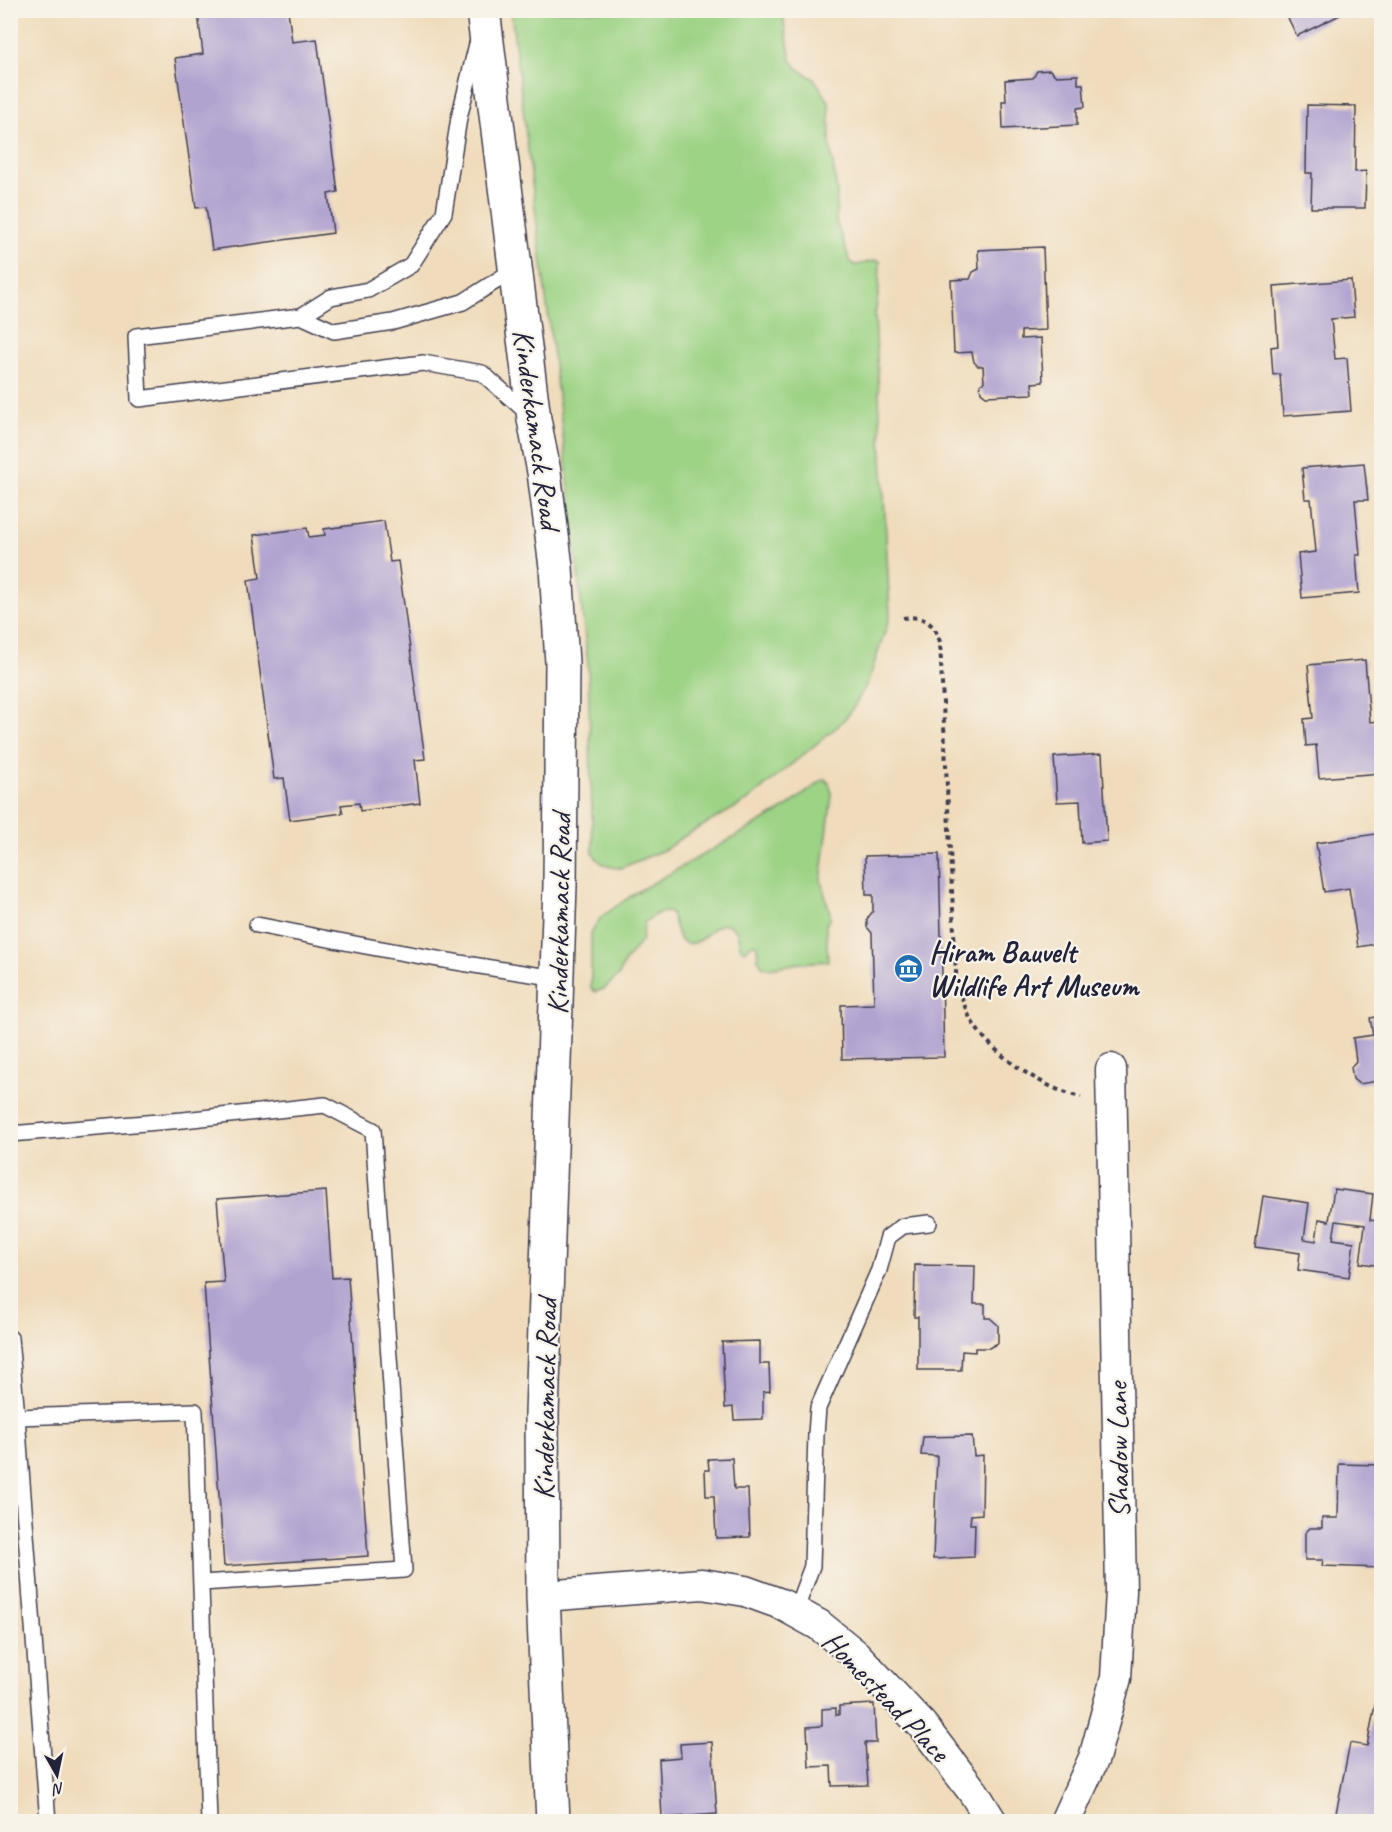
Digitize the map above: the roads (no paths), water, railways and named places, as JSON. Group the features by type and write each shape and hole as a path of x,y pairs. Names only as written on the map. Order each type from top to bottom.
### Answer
{"main road":[{"name":"Kinderkamack Road","path":"484,14 534,419 544,472 556,567 562,663 558,978 542,1414 543,1596 549,1815"}],"street":[{"name":"Shadow Lane","path":"1065,1821 1094,1758 1116,1678 1121,1591 1111,1069"},
{"name":"Homestead Place","path":"543,1596 702,1584 744,1591 781,1604 819,1625 856,1655 914,1716 974,1793 992,1821"}],"lane":[{"path":"484,14 459,118 444,213 411,265 368,290 331,297 301,316 135,336 139,399 423,363 482,373 534,419"},
{"path":"301,316 334,331 393,322 464,302 515,269"},
{"path":"257,925 366,947 558,978"},
{"path":"10,1134 183,1120 325,1105 373,1130 404,1570 202,1583"},
{"path":"795,1612 812,1566 818,1408 879,1270 888,1237 903,1226 929,1223"},
{"path":"10,1338 48,1821"},
{"path":"17,1417 195,1411 209,1821"}],"place":[{"name":"Hiram Bauvelt Wildlife Art Museum","path":"908,969"}]}
